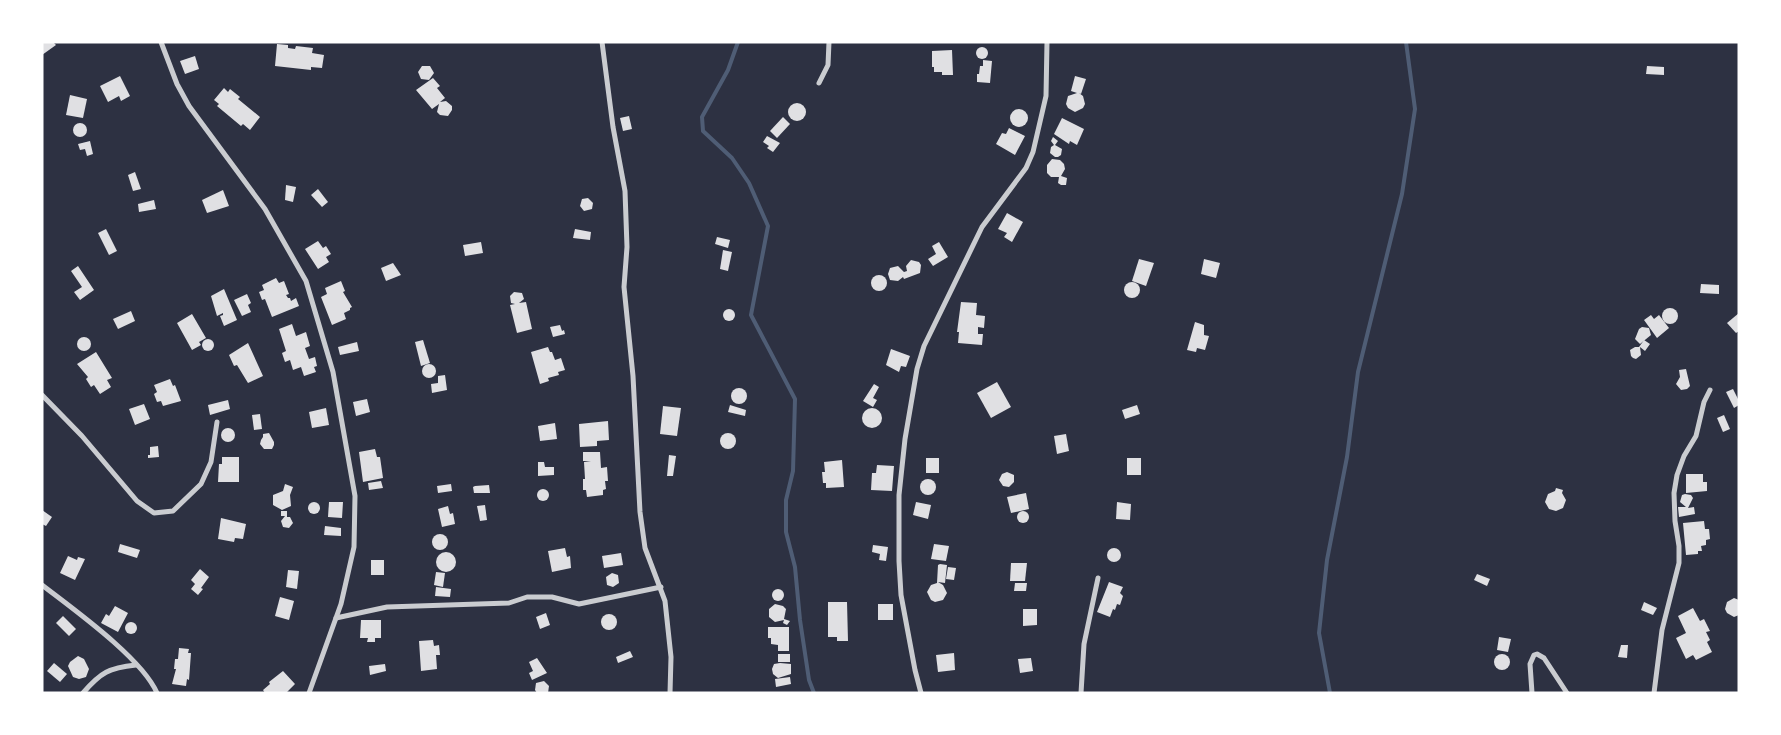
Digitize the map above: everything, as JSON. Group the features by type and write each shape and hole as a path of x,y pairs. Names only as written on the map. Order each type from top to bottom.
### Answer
{"street":[{"path":"161,42 177,84 189,106 265,209 306,281 333,372 355,496 354,547 336,618 309,693"},
{"path":"602,42 613,127 625,191 627,247 624,287 633,376 640,512 645,548 665,601 671,657 670,693"},
{"path":"819,83 828,65 829,42"},
{"path":"921,693 901,595 899,561 899,495 905,439 917,369 924,346 982,227 1026,168 1033,152 1046,96 1047,42"},
{"path":"1654,693 1659,645 1679,563 1674,493 1677,475 1684,456 1696,436 1704,402 1710,390"},
{"path":"42,395 82,436 137,501 145,509 154,513 173,511 206,476 211,462 217,422"},
{"path":"1081,693 1084,644 1098,578"},
{"path":"42,585 86,619 136,665 152,682 157,693"},
{"path":"336,618 387,607 509,603 527,597 552,597 579,604 661,587"},
{"path":"1532,693 1530,664 1532,658 1537,654 1544,658 1567,693"},
{"path":"83,693 95,678 103,673 117,667 136,665"}],"building":[{"path":"42,42 53,42 56,45 42,55"},
{"path":"277,44 288,45 288,48 295,49 296,46 313,48 312,53 324,55 322,68 311,67 311,70 275,66"},
{"path":"982,47 988,53 982,59 976,53"},
{"path":"952,50 953,75 934,72 932,51"},
{"path":"195,56 199,69 185,74 180,61"},
{"path":"983,60 992,61 990,83 977,82 977,74 979,74 980,66 983,66"},
{"path":"422,66 430,66 434,73 429,80 421,79 418,72"},
{"path":"1647,66 1664,67 1664,75 1646,74"},
{"path":"120,76 130,96 121,101 119,96 108,102 100,86"},
{"path":"1075,76 1086,79 1081,94 1079,93 1083,96 1085,104 1083,108 1075,112 1066,104 1068,96 1077,93 1071,91"},
{"path":"433,78 440,86 437,88 445,98 440,102 446,101 452,106 448,116 437,112 439,104 432,109 416,90"},
{"path":"224,88 228,92 230,89 240,97 238,99 260,117 250,130 243,124 241,126 217,106 219,104 214,100"},
{"path":"70,95 87,99 83,118 66,115"},
{"path":"793,103 801,103 806,108 804,119 793,121 788,116 788,108"},
{"path":"1019,109 1025,112 1028,118 1025,124 1019,127 1013,124 1010,118 1013,112"},
{"path":"629,116 632,129 623,131 620,118"},
{"path":"783,117 790,124 777,138 770,131"},
{"path":"1062,118 1084,129 1077,145 1070,141 1069,144 1054,134"},
{"path":"77,123 83,123 87,130 83,137 77,137 73,133 73,127"},
{"path":"1009,128 1025,136 1015,155 996,144 1002,133 1006,134"},
{"path":"767,136 780,143 773,152 763,142"},
{"path":"1053,137 1058,141 1055,145 1062,149 1058,157 1050,153 1054,145 1051,141"},
{"path":"90,141 93,154 87,156 85,149 80,150 78,144"},
{"path":"1052,159 1060,160 1064,164 1065,169 1061,176 1067,178 1066,185 1058,183 1059,177 1051,177 1047,173 1047,165"},
{"path":"135,172 141,189 133,191 128,175"},
{"path":"286,185 296,187 293,202 285,200"},
{"path":"318,189 328,202 322,207 311,195"},
{"path":"223,190 229,206 207,213 202,200"},
{"path":"588,198 593,203 592,209 584,211 580,206 582,199"},
{"path":"154,200 156,209 139,212 138,204"},
{"path":"1007,213 1023,222 1012,242 1004,237 1007,233 998,229"},
{"path":"106,229 117,251 109,255 98,233"},
{"path":"575,229 591,232 590,240 573,238"},
{"path":"717,237 730,240 728,248 715,244"},
{"path":"318,241 323,248 326,246 331,254 326,257 329,262 318,269 305,249"},
{"path":"481,242 483,253 465,256 463,245"},
{"path":"939,242 948,257 933,266 928,259 936,254 932,246"},
{"path":"723,250 732,252 728,271 720,269"},
{"path":"1139,259 1154,263 1146,286 1132,281"},
{"path":"1204,259 1220,263 1216,278 1201,274"},
{"path":"911,260 919,262 920,273 904,279 903,277 898,281 890,280 888,274 890,268 898,266 904,272 907,271 906,266"},
{"path":"393,263 401,275 386,281 381,268"},
{"path":"78,266 94,290 80,300 74,292 82,287 71,271"},
{"path":"879,275 887,283 879,291 871,283"},
{"path":"276,278 279,283 284,281 289,294 286,295 291,301 296,298 299,306 272,317 265,299 262,300 259,292 264,290 262,285"},
{"path":"341,281 345,291 343,292 352,307 344,313 346,319 332,325 321,297 327,294 325,288"},
{"path":"1132,282 1140,290 1132,298 1124,290"},
{"path":"1701,284 1719,285 1719,294 1700,293"},
{"path":"224,289 237,320 224,326 220,316 223,313 217,316 211,296"},
{"path":"514,292 522,293 524,299 519,303 526,302 532,329 517,333 510,305 515,304 511,303 510,296"},
{"path":"247,294 251,303 248,305 251,312 242,316 234,300"},
{"path":"961,302 977,303 976,315 985,316 984,328 978,327 978,334 983,334 982,345 958,343 959,332 957,332"},
{"path":"1670,308 1678,316 1670,324 1662,316"},
{"path":"731,309 735,315 731,321 727,321 723,313"},
{"path":"131,311 135,321 118,329 113,319"},
{"path":"1739,313 1739,331 1736,333 1727,323"},
{"path":"192,314 206,338 199,342 201,345 192,350 177,323"},
{"path":"1651,315 1654,319 1659,315 1669,328 1657,338 1644,320"},
{"path":"1195,322 1204,325 1204,335 1209,336 1205,350 1197,348 1196,352 1187,350"},
{"path":"292,324 296,336 306,332 310,346 305,348 309,359 315,357 316,372 304,376 301,367 293,370 290,360 285,362 282,353 286,351 279,329"},
{"path":"560,325 565,334 553,337 550,327"},
{"path":"1642,327 1649,328 1651,335 1640,344 1635,339"},
{"path":"84,337 89,339 91,344 89,349 84,351 79,349 77,344 79,339"},
{"path":"210,339 214,345 210,351 206,351 202,343"},
{"path":"423,340 430,363 421,366 415,342"},
{"path":"1644,340 1650,344 1645,351 1640,347 1641,355 1636,359 1633,358 1630,350 1639,347"},
{"path":"357,342 359,351 340,355 338,347"},
{"path":"248,343 263,376 248,383 237,365 234,366 229,355"},
{"path":"548,347 555,360 561,358 565,370 540,384 531,352"},
{"path":"891,349 910,356 906,367 901,366 899,372 886,365"},
{"path":"96,352 112,378 107,380 111,387 100,394 94,385 91,387 86,379 88,377 77,364"},
{"path":"429,364 434,366 436,371 434,376 429,378 424,376 422,371 424,366"},
{"path":"1686,369 1690,386 1681,390 1676,384 1680,377 1679,370"},
{"path":"445,375 447,390 432,393 431,384 438,383 438,376"},
{"path":"170,379 181,401 163,406 161,401 157,402 154,385"},
{"path":"997,382 1011,407 991,418 977,393"},
{"path":"874,384 879,387 873,398 877,400 873,407 863,401"},
{"path":"736,388 742,388 747,396 745,402 736,404 731,399 731,393"},
{"path":"1733,389 1739,401 1739,405 1734,408 1726,392"},
{"path":"367,399 370,412 356,416 353,402"},
{"path":"228,400 230,409 210,415 208,405"},
{"path":"144,404 150,419 135,425 129,409"},
{"path":"730,405 746,410 745,416 728,412"},
{"path":"1137,405 1140,414 1125,419 1122,410"},
{"path":"663,406 681,408 677,436 660,434"},
{"path":"326,408 329,425 312,428 309,412"},
{"path":"872,408 879,411 882,418 879,425 872,428 865,425 862,418 865,411"},
{"path":"260,414 262,429 254,430 252,415"},
{"path":"1724,415 1730,429 1723,432 1717,418"},
{"path":"608,421 609,440 597,441 597,446 580,447 579,424"},
{"path":"555,423 557,439 540,441 538,426"},
{"path":"225,428 231,428 235,435 231,442 225,442 221,438 221,432"},
{"path":"269,433 274,445 272,449 264,449 260,444 261,440 263,434"},
{"path":"728,433 734,435 736,441 734,447 728,449 722,447 720,441 722,435"},
{"path":"1066,434 1069,451 1057,454 1054,436"},
{"path":"158,446 159,457 148,458 150,447"},
{"path":"375,449 377,457 380,457 383,478 363,482 359,452"},
{"path":"583,452 600,452 601,468 607,467 608,481 605,481 606,489 603,490 603,495 587,497 586,490 583,490 584,462 591,461 583,461"},
{"path":"669,455 676,456 673,476 667,476"},
{"path":"222,457 239,457 239,482 218,482 219,464 222,464"},
{"path":"926,458 939,458 939,473 926,473"},
{"path":"1127,458 1141,458 1141,475 1127,475"},
{"path":"842,460 844,487 826,488 822,472 825,472 824,462"},
{"path":"538,462 544,462 545,467 554,467 554,475 538,476"},
{"path":"877,465 894,466 892,491 871,490 872,473 876,473"},
{"path":"1007,472 1014,475 1014,482 1009,487 1003,486 999,480 1002,474"},
{"path":"1686,474 1703,474 1703,482 1707,482 1707,491 1686,493"},
{"path":"925,479 931,479 936,487 934,493 925,495 920,490 920,484"},
{"path":"381,481 383,488 369,490 368,483"},
{"path":"285,484 293,487 290,495 291,506 282,510 273,505 273,495 283,491"},
{"path":"451,484 452,491 438,493 437,486"},
{"path":"489,485 490,493 474,493 473,487"},
{"path":"1556,488 1563,490 1562,493 1566,500 1563,508 1556,511 1549,509 1545,502 1548,494"},
{"path":"545,489 549,495 545,501 541,501 537,493"},
{"path":"1026,493 1029,509 1011,513 1007,497"},
{"path":"1682,495 1693,498 1688,508 1694,507 1695,514 1679,517 1678,507 1686,507 1680,502"},
{"path":"314,502 320,508 314,514 308,508"},
{"path":"329,502 343,502 342,518 328,517"},
{"path":"916,502 931,505 928,519 913,515"},
{"path":"1117,502 1131,504 1130,520 1116,519"},
{"path":"485,505 487,520 480,521 477,506"},
{"path":"448,506 450,514 453,513 455,524 442,527 438,509"},
{"path":"42,510 52,517 46,526 42,524"},
{"path":"281,511 287,511 287,517 290,517 293,523 289,528 283,527 281,521 285,516 281,516"},
{"path":"1025,511 1028,512 1028,522 1021,523 1018,522 1017,515 1018,512"},
{"path":"221,518 246,524 243,539 235,538 234,542 218,539"},
{"path":"1704,521 1705,529 1709,529 1710,539 1706,540 1706,545 1701,546 1702,551 1698,551 1698,554 1686,555 1683,523"},
{"path":"325,526 341,528 341,536 324,535"},
{"path":"440,534 446,536 448,542 446,548 440,550 434,548 432,542 434,536"},
{"path":"120,544 140,550 137,558 118,552"},
{"path":"934,544 949,546 946,561 931,559"},
{"path":"873,545 888,547 886,561 879,560 880,554 872,552"},
{"path":"565,548 567,557 570,556 571,568 552,572 548,551"},
{"path":"1111,548 1117,548 1121,555 1117,562 1111,562 1107,558 1107,552"},
{"path":"446,552 453,555 456,562 453,569 446,572 439,569 436,562 439,555"},
{"path":"621,553 623,565 604,568 602,556"},
{"path":"68,556 77,560 78,557 85,559 75,580 60,573"},
{"path":"371,560 384,560 384,575 371,575"},
{"path":"1011,563 1027,563 1025,581 1010,581"},
{"path":"938,565 947,565 945,583 938,582 943,585 947,593 943,600 935,602 931,600 927,592 931,585 937,583"},
{"path":"948,567 956,568 954,580 946,579"},
{"path":"200,569 209,577 198,595 191,589 195,584 191,580"},
{"path":"288,570 299,571 297,589 286,587"},
{"path":"436,572 445,573 443,587 434,585"},
{"path":"612,573 618,575 619,583 613,587 607,585 606,577"},
{"path":"1477,574 1490,579 1487,586 1474,580"},
{"path":"1109,582 1123,587 1120,593 1123,596 1120,605 1117,604 1110,617 1097,612"},
{"path":"1015,583 1027,583 1026,591 1014,591"},
{"path":"436,587 451,589 450,597 435,596"},
{"path":"780,589 784,595 780,601 776,601 772,593"},
{"path":"280,597 294,601 289,620 275,616"},
{"path":"1734,598 1739,600 1739,615 1734,617 1725,609 1727,602"},
{"path":"828,602 847,602 848,641 837,641 837,637 828,637"},
{"path":"1644,602 1657,608 1653,615 1641,610"},
{"path":"775,604 786,609 784,619 790,621 787,625 783,623 784,620 775,622 769,617 769,609"},
{"path":"878,604 893,604 893,620 878,620"},
{"path":"115,606 128,613 118,632 101,623 106,614 109,616"},
{"path":"1693,608 1700,621 1704,619 1710,631 1706,632 1710,640 1707,642 1712,652 1696,660 1693,655 1686,659 1676,638 1686,633 1678,616"},
{"path":"1023,609 1037,609 1037,625 1023,626"},
{"path":"546,613 550,625 540,629 536,617"},
{"path":"609,614 617,622 609,630 601,622"},
{"path":"63,616 76,629 69,636 56,623"},
{"path":"361,620 381,620 381,638 375,638 375,642 367,642 368,638 360,638"},
{"path":"133,622 137,628 133,634 129,634 125,626"},
{"path":"768,627 789,627 789,651 778,651 778,645 771,644 771,638 768,638"},
{"path":"1499,637 1511,639 1508,652 1497,650"},
{"path":"433,640 434,646 439,645 440,655 436,655 437,669 421,671 419,641"},
{"path":"1621,645 1628,645 1627,658 1618,657"},
{"path":"179,648 189,649 188,653 191,653 189,680 187,679 186,686 172,684 176,669 174,669 175,659 178,659"},
{"path":"630,651 633,657 618,663 616,657"},
{"path":"954,653 955,670 938,672 936,655"},
{"path":"778,654 790,654 790,662 778,662"},
{"path":"1502,654 1510,662 1502,670 1494,662"},
{"path":"78,656 84,659 89,669 86,677 79,679 73,677 68,666"},
{"path":"537,658 547,673 532,680 529,673 533,671 529,662"},
{"path":"1031,658 1033,671 1020,673 1018,659"},
{"path":"54,663 67,674 60,682 47,671"},
{"path":"385,664 386,671 370,675 369,666"},
{"path":"774,664 791,664 791,674 778,678 773,674"},
{"path":"283,671 295,684 286,693 265,693 263,690 270,684 269,682"},
{"path":"790,677 791,684 776,687 775,679"},
{"path":"544,681 549,686 548,693 537,693 536,683"}],"waterway":[{"path":"738,42 728,70 702,117 703,131 732,158 749,183 768,226 751,315 795,399 793,471 786,500 786,532 795,567 809,680 814,693"},
{"path":"1330,693 1319,633 1327,560 1347,457 1358,372 1402,194 1415,109 1406,42"}]}
